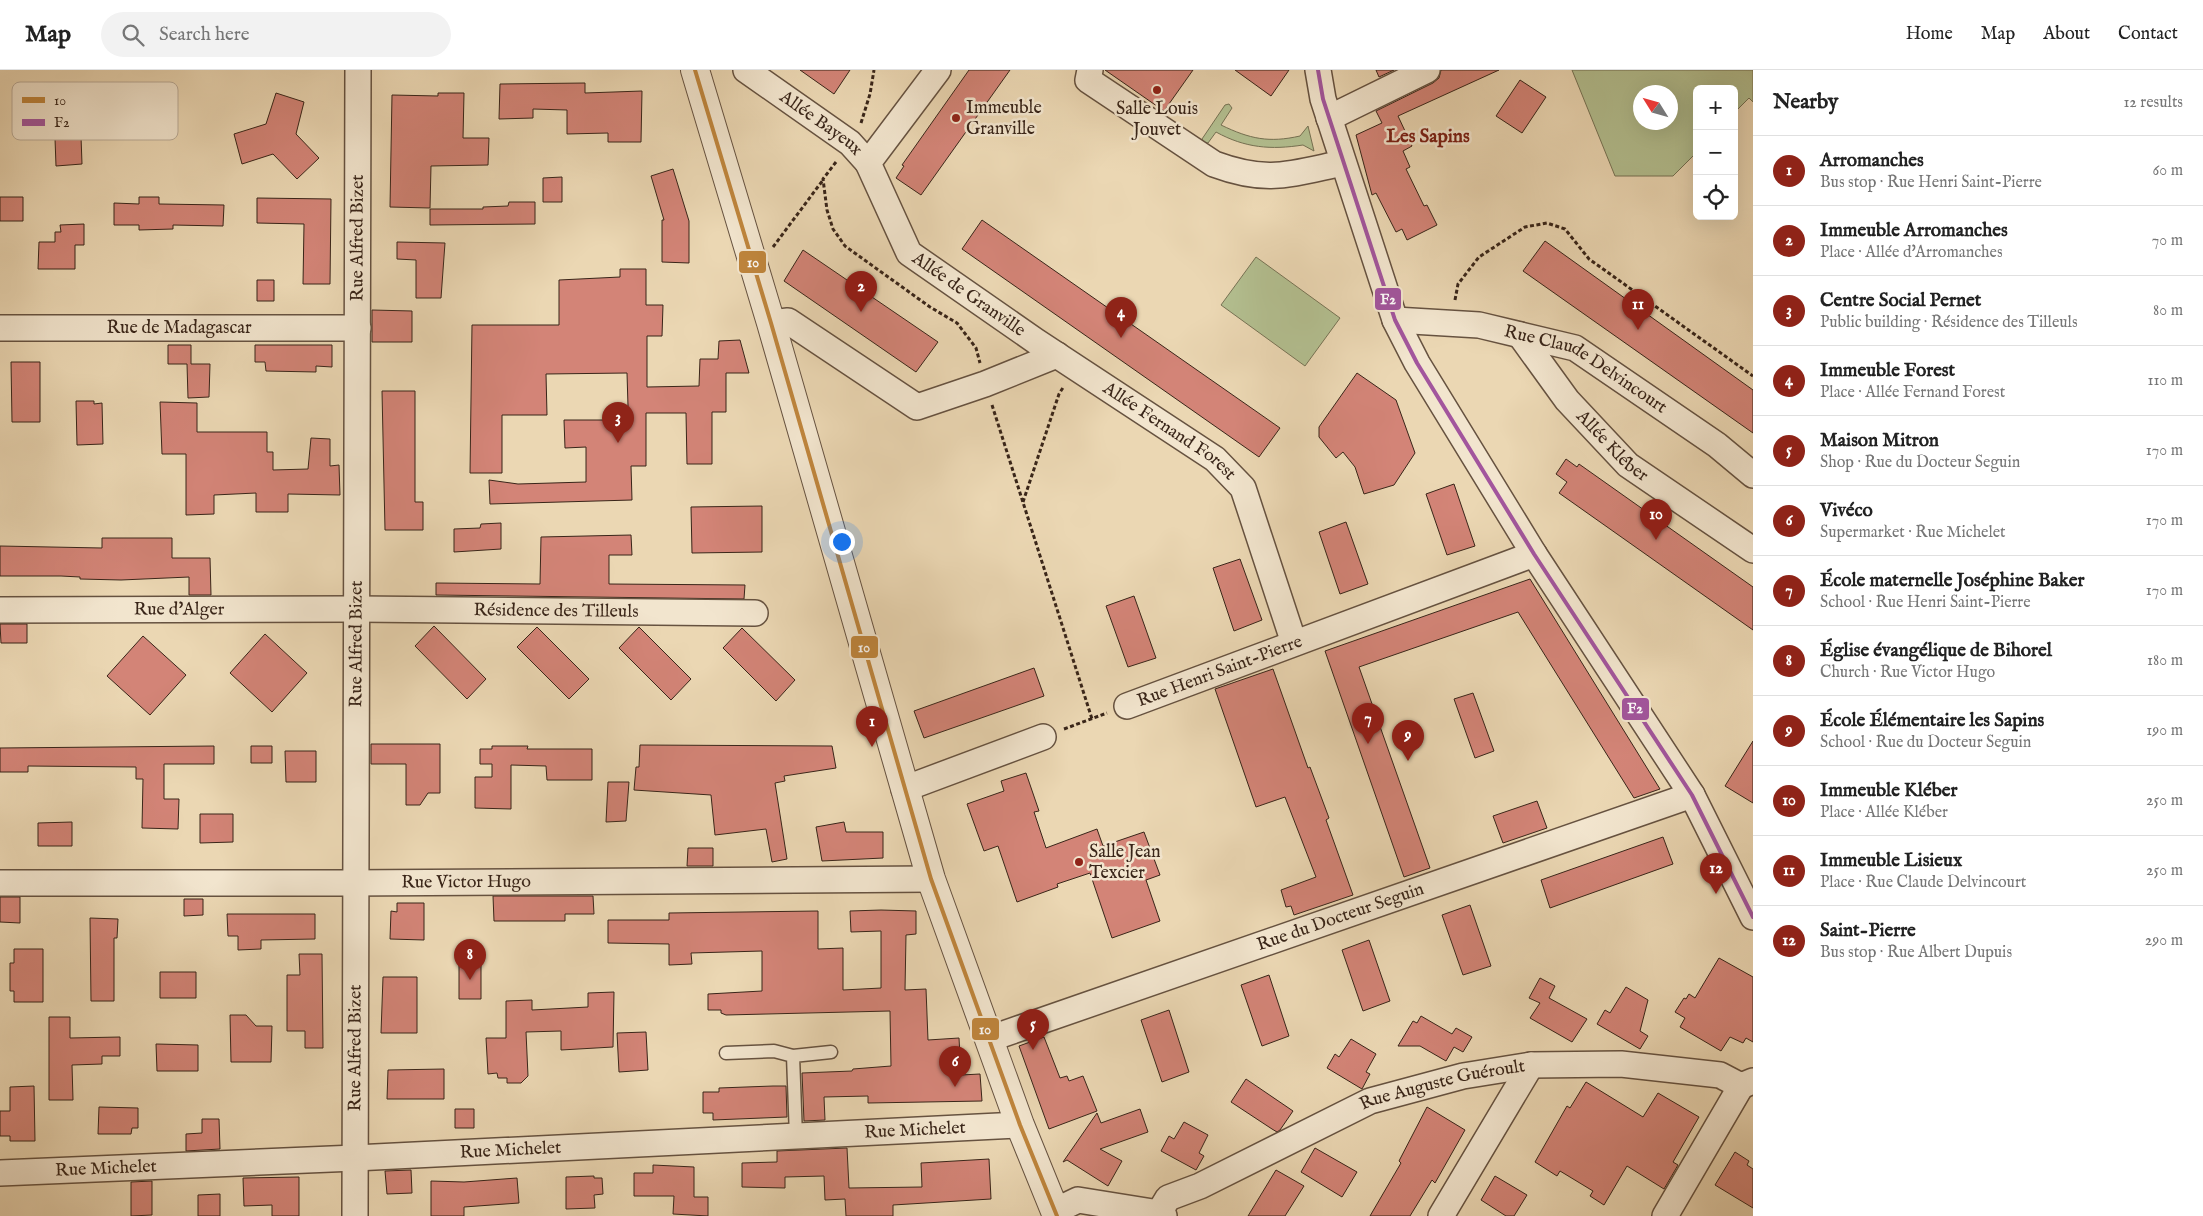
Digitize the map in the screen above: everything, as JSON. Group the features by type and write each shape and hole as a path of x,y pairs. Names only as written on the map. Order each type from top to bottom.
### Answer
{"street":[{"name":"Rue Alfred Bizet","path":"355,1216 358,70"},
{"path":"695,70 771,323 931,879 1050,1210 1078,1200 1162,1214"},
{"name":"Allée Bayeux","path":"746,70 850,143 868,163"},
{"path":"868,163 938,70"},
{"path":"1090,70 1088,80 1214,164 1261,176 1282,176 1343,163"},
{"path":"1318,70 1323,99 1395,320 1417,363 1534,554 1692,795 1753,917"},
{"path":"1329,118 1427,70"},
{"name":"Allée de Granville","path":"868,163 909,253 1066,362"},
{"name":"Rue Claude Delvincourt","path":"1395,320 1479,325 1575,348 1717,445 1753,475"},
{"path":"771,323 788,321 917,407 985,384 1066,362"},
{"name":"Rue de Madagascar","path":"0,328 358,328"},
{"name":"Allée Kléber","path":"1520,335 1567,400 1628,465 1753,550"},
{"name":"Allée Fernand Forest","path":"1066,362 1215,459 1243,488 1294,643"},
{"name":"Rue Henri Saint-Pierre","path":"1127,706 1534,554"},
{"name":"Rue d'Alger","path":"0,610 357,609"},
{"name":"Résidence des Tilleuls","path":"357,609 755,613"},
{"path":"904,789 1043,737"},
{"name":"Rue du Docteur Seguin","path":"989,1039 1692,795"},
{"name":"Rue Victor Hugo","path":"0,883 356,883 931,879"},
{"path":"1441,1216 1532,1064"},
{"name":"Rue Auguste Guéroult","path":"1162,1214 1168,1198 1200,1186 1370,1101 1463,1076 1532,1064 1620,1064 1720,1075 1747,1084"},
{"path":"1665,1216 1747,1084"},
{"name":"Rue Michelet","path":"0,1173 355,1158 1020,1125"}],"lane":[{"path":"726,1053 774,1052 793,1056 831,1052"},
{"path":"793,1056 796,1137"}],"path":[{"path":"755,272 823,179"},
{"path":"1452,323 1458,284 1479,257 1525,227 1547,223 1565,229 1589,259 1753,376"},
{"path":"1023,503 1059,394 1066,362"},
{"name":"Rue Henri Saint-Pierre","path":"1043,737 1127,706"}],"green space":[{"path":"1572,70 1753,70 1753,102 1749,98 1738,109 1738,85 1693,85 1693,156 1673,176 1615,176"},
{"path":"1229,104 1232,108 1221,125 1241,134 1269,139 1300,136 1308,126 1314,151 1303,145 1258,146 1237,141 1216,132 1208,143 1203,142 1202,139 1225,105"},
{"path":"1256,257 1340,318 1305,366 1221,305"}],"building":[{"path":"800,70 850,70 834,94"},
{"name":"Immeuble Granville","path":"969,70 1010,70 921,195 896,178 904,166 902,165"},
{"name":"Salle Louis Jouvet","path":"1105,70 1193,70 1164,111"},
{"path":"1235,70 1289,70 1271,96"},
{"path":"1376,70 1394,70 1379,77"},
{"path":"1441,70 1499,70 1398,116 1412,146 1403,151 1410,167 1406,169 1424,206 1427,205 1437,225 1407,240 1402,229 1396,232 1376,193 1372,195 1356,135 1382,123 1376,111 1433,83 1439,78"},
{"path":"1520,80 1546,97 1522,133 1496,116"},
{"path":"585,83 585,93 642,91 641,142 608,142 608,133 567,134 567,110 533,109 533,118 499,119 500,84"},
{"path":"276,93 304,102 296,134 319,158 297,179 273,154 242,164 234,134 266,124"},
{"path":"438,93 464,93 463,138 489,138 488,165 431,166 430,208 390,207 392,95 438,96"},
{"path":"55,140 81,140 82,164 56,166"},
{"path":"673,169 689,221 689,263 662,262 662,220 664,220 651,176"},
{"path":"562,177 562,202 543,202 543,178"},
{"path":"0,197 23,197 23,221 0,221"},
{"path":"139,197 159,197 159,204 224,205 223,226 173,225 173,229 139,230 139,225 114,225 114,203 139,204"},
{"path":"257,198 331,199 330,284 303,284 304,224 257,223"},
{"path":"509,202 535,202 535,224 430,225 430,209 483,209 483,207 508,206"},
{"path":"982,220 1280,428 1259,457 962,249"},
{"path":"84,224 84,245 75,245 75,269 38,269 39,242 55,242 55,232 61,232 60,225"},
{"path":"1545,241 1753,390 1753,433 1523,271"},
{"path":"397,242 445,243 441,298 416,298 416,260 397,259"},
{"path":"803,250 938,342 916,372 784,281"},
{"path":"620,269 646,269 646,305 663,305 662,336 647,336 647,387 699,386 700,359 718,359 719,341 740,340 749,373 726,373 726,412 712,412 712,464 687,464 686,413 646,413 646,466 631,466 632,500 490,504 489,480 518,484 586,482 586,447 565,448 564,420 623,420 628,406 627,373 546,374 547,415 502,415 502,473 470,473 472,325 559,325 559,280 620,277"},
{"path":"257,280 274,280 274,301 257,301"},
{"path":"372,310 412,311 412,342 372,342"},
{"path":"168,345 191,345 191,364 210,364 209,397 188,398 187,364 168,364"},
{"path":"255,345 332,345 332,367 316,366 316,372 266,371 265,362 255,362"},
{"path":"11,362 40,362 40,422 12,422"},
{"path":"1357,373 1396,400 1415,453 1394,485 1364,494 1355,467 1343,452 1336,458 1319,437 1319,427"},
{"path":"382,391 415,391 415,502 423,502 423,530 385,530"},
{"path":"76,401 94,401 94,404 102,403 103,444 77,445"},
{"path":"160,402 197,403 197,432 267,432 267,452 273,452 273,470 308,469 311,438 330,439 330,466 339,465 340,495 288,494 288,512 256,512 256,493 214,495 214,514 186,515 186,454 162,454"},
{"path":"1566,459 1577,467 1579,464 1753,587 1753,630 1559,493 1567,482 1556,474"},
{"path":"1454,484 1475,546 1447,555 1426,494"},
{"path":"762,506 762,552 692,553 691,507"},
{"path":"1346,522 1368,584 1340,594 1319,532"},
{"path":"501,523 501,549 454,552 454,529 480,528 481,524"},
{"path":"631,535 632,555 609,555 609,584 745,585 744,599 436,595 436,583 540,584 541,537"},
{"path":"102,538 172,538 172,558 210,558 211,595 189,595 189,577 121,580 80,579 80,577 61,576 0,576 0,546 102,548"},
{"path":"1240,559 1262,620 1234,631 1213,568"},
{"path":"1530,579 1660,789 1634,798 1518,612 1359,667 1430,868 1404,877 1325,651"},
{"path":"1134,596 1156,658 1128,667 1106,606"},
{"path":"0,624 27,624 27,643 1,643"},
{"path":"434,626 486,679 467,699 415,646"},
{"path":"537,627 589,679 569,699 517,647"},
{"path":"639,627 691,679 671,700 619,648"},
{"path":"742,628 795,680 776,701 723,648"},
{"path":"265,634 307,673 272,712 230,673"},
{"path":"143,636 186,675 150,715 107,676"},
{"path":"1034,668 1044,696 924,738 914,711"},
{"path":"1273,669 1308,768 1310,767 1329,818 1326,820 1353,895 1294,915 1291,906 1286,907 1281,890 1316,877 1285,797 1256,807 1215,689"},
{"path":"1473,693 1494,751 1475,758 1454,699"},
{"path":"1753,741 1753,803 1725,786"},
{"path":"371,744 440,744 440,793 428,793 420,805 406,805 406,764 371,764"},
{"path":"640,745 832,746 836,768 784,776 785,781 775,783 787,859 772,862 766,829 715,835 711,795 634,790 636,767 639,767"},
{"path":"214,746 214,764 164,764 164,799 179,799 178,829 142,828 143,779 136,779 136,767 28,766 28,772 0,772 0,748"},
{"path":"251,746 272,746 272,763 251,763"},
{"path":"492,746 528,746 527,749 592,749 592,780 547,780 546,766 511,765 511,809 475,808 475,777 492,777 492,764 480,764 480,749 492,749"},
{"path":"285,751 316,751 316,782 286,782"},
{"name":"Salle Jean Texcier","path":"1026,773 1039,811 1034,812 1046,848 1097,829 1103,846 1144,832 1160,875 1146,880 1160,921 1112,938 1090,873 1057,884 1058,887 1017,902 998,846 984,851 967,804 1004,791 1001,781"},
{"path":"608,782 629,782 626,821 606,822"},
{"path":"1537,801 1547,828 1503,843 1493,816"},
{"path":"200,814 233,814 233,842 200,843"},
{"path":"72,822 72,846 38,846 38,823"},
{"path":"844,822 846,832 883,832 883,858 822,861 816,827"},
{"path":"1663,837 1673,864 1550,908 1541,880"},
{"path":"688,848 713,848 713,866 687,866"},
{"path":"493,896 593,896 594,914 565,914 565,921 494,921"},
{"path":"0,897 20,897 20,923 0,922"},
{"path":"184,899 203,899 203,915 184,916"},
{"path":"397,903 424,903 424,940 390,939 391,911 397,912"},
{"path":"1470,905 1491,966 1463,975 1442,915"},
{"path":"818,911 818,949 843,948 843,990 881,988 881,931 851,932 850,911 916,911 916,934 906,935 905,990 926,989 928,1040 959,1038 961,1075 980,1074 982,1101 868,1103 868,1096 824,1097 825,1120 804,1121 802,1073 852,1071 853,1069 891,1066 890,1011 726,1015 721,1013 721,1010 708,1010 708,994 762,991 762,951 691,953 692,964 669,965 669,944 608,943 608,920 669,920 669,913"},
{"path":"227,914 315,914 315,939 261,940 261,949 238,950 238,936 228,936"},
{"path":"90,918 118,919 117,938 114,938 114,1001 91,1001"},
{"path":"1369,940 1390,1001 1363,1011 1342,950"},
{"path":"14,949 43,949 43,1002 14,1002 14,991 10,991 10,963 14,963"},
{"path":"299,954 322,954 323,1048 305,1048 305,1031 287,1031 287,975 300,975"},
{"path":"1719,958 1753,977 1753,1042 1746,1038 1743,1043 1730,1037 1721,1051 1680,1027 1685,1018 1675,1012 1689,994 1695,998"},
{"path":"459,962 481,962 481,999 459,999"},
{"path":"160,972 196,972 196,998 160,998"},
{"path":"1269,975 1289,1036 1262,1046 1241,985"},
{"path":"383,977 417,977 417,1033 381,1033"},
{"path":"1540,978 1555,986 1549,998 1587,1019 1572,1042 1530,1018 1540,1003 1529,998"},
{"path":"1626,987 1648,1000 1640,1031 1648,1036 1640,1049 1597,1024 1605,1010 1610,1013"},
{"path":"614,992 613,1047 561,1050 561,1031 526,1032 528,1076 521,1083 507,1083 507,1078 498,1078 497,1073 488,1074 486,1038 506,1038 506,1001 532,1000 532,1010 588,1007 588,993"},
{"path":"1169,1010 1189,1072 1162,1082 1141,1020"},
{"path":"230,1015 246,1015 256,1026 272,1026 271,1062 231,1062"},
{"path":"1421,1016 1452,1034 1456,1028 1472,1037 1463,1052 1454,1047 1446,1061 1420,1046 1398,1046 1413,1021 1417,1023"},
{"path":"49,1017 70,1017 70,1038 120,1037 120,1056 102,1056 102,1064 72,1065 73,1100 49,1100"},
{"path":"646,1032 648,1070 619,1072 617,1033"},
{"path":"1044,1037 1060,1078 1067,1076 1069,1081 1083,1076 1097,1111 1049,1129 1019,1046"},
{"path":"1351,1039 1376,1054 1366,1072 1370,1074 1362,1089 1327,1068 1335,1054 1339,1057"},
{"path":"156,1044 198,1045 198,1071 157,1071"},
{"path":"444,1069 444,1099 387,1099 388,1070"},
{"path":"1246,1079 1293,1111 1277,1132 1231,1102"},
{"path":"1586,1082 1643,1117 1658,1093 1699,1117 1673,1162 1678,1165 1664,1189 1627,1166 1604,1205 1590,1196 1593,1191 1560,1171 1557,1176 1535,1162 1567,1106 1570,1108"},
{"path":"34,1086 35,1141 10,1141 10,1136 0,1136 0,1111 10,1111 10,1087"},
{"path":"786,1086 787,1117 713,1120 713,1113 703,1113 703,1092 719,1092 719,1088"},
{"path":"99,1107 138,1108 138,1128 132,1128 131,1134 98,1134"},
{"path":"1427,1107 1465,1130 1435,1183 1432,1180 1410,1216 1370,1216 1401,1163 1399,1161"},
{"path":"455,1109 474,1109 474,1128 455,1128"},
{"path":"1140,1109 1148,1132 1100,1149 1122,1161 1108,1186 1067,1160 1063,1162 1097,1113 1101,1123"},
{"path":"202,1119 219,1119 220,1149 186,1151 186,1134 202,1133"},
{"path":"1184,1122 1208,1135 1199,1153 1204,1156 1196,1170 1161,1151 1169,1136 1174,1139"},
{"path":"847,1148 849,1188 922,1187 921,1163 989,1159 991,1199 893,1205 893,1216 846,1216 845,1199 825,1200 824,1176 785,1177 785,1188 742,1187 742,1163 777,1162 777,1151"},
{"path":"1315,1148 1357,1172 1342,1197 1301,1172"},
{"path":"1735,1152 1749,1161 1747,1165 1753,1169 1753,1208 1715,1185"},
{"path":"653,1165 694,1167 694,1197 708,1197 708,1216 673,1214 674,1196 634,1196 634,1173 653,1173"},
{"path":"411,1170 412,1193 387,1194 385,1171"},
{"path":"1276,1170 1304,1186 1285,1216 1248,1216"},
{"path":"594,1176 594,1178 602,1178 603,1194 594,1195 595,1208 566,1209 566,1177"},
{"path":"1495,1176 1527,1195 1514,1216 1506,1216 1481,1200"},
{"path":"299,1177 299,1216 272,1216 272,1205 244,1206 243,1178"},
{"path":"517,1178 519,1203 464,1207 464,1216 431,1216 431,1181 464,1182"},
{"path":"152,1181 152,1215 131,1216 131,1182"},
{"path":"220,1194 220,1216 198,1216 198,1195"}],"transit line":[{"name":"10","path":"695,70 771,323 931,879 1020,1125 1057,1216"},
{"name":"F2","path":"1318,70 1323,99 1395,320 1417,363 1534,554 1692,795 1753,917"}],"place":[{"name":"Salle Louis Jouvet","path":"1157,90"},
{"name":"Immeuble Granville","path":"956,118"},
{"name":"Immeuble Arromanches","path":"861,312"},
{"name":"Immeuble Lisieux","path":"1638,330"},
{"name":"Immeuble Forest","path":"1121,338"},
{"name":"Centre Social Pernet","path":"618,443"},
{"name":"Immeuble Kléber","path":"1656,540"},
{"name":"École maternelle Joséphine Baker","path":"1368,744"},
{"name":"Arromanches","path":"872,747"},
{"name":"École Élémentaire les Sapins","path":"1408,761"},
{"name":"Salle Jean Texcier","path":"1079,862"},
{"name":"Saint-Pierre","path":"1716,894"},
{"name":"Église évangélique de Bihorel","path":"470,980"},
{"name":"Maison Mitron","path":"1033,1050"},
{"name":"Vivéco","path":"955,1087"}],"district":[{"name":"Les Sapins","path":"1428,137"}]}
